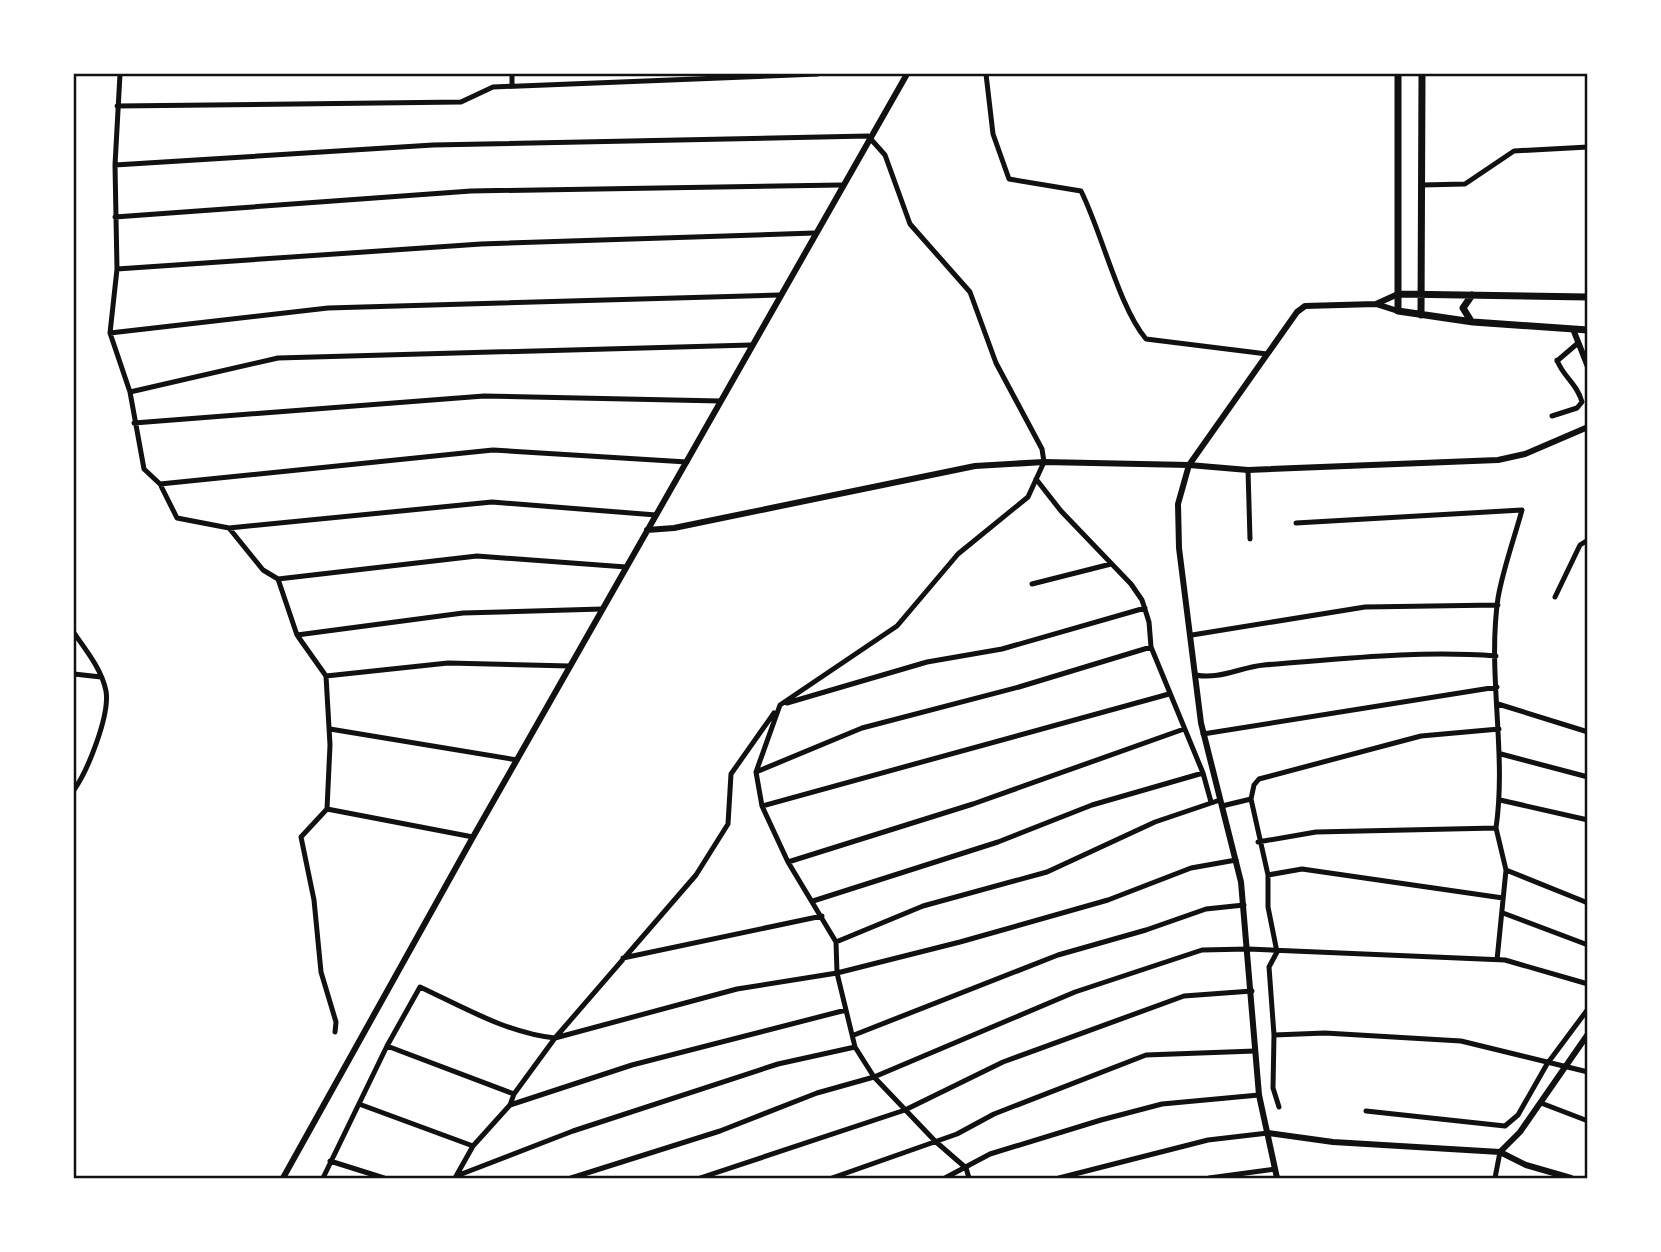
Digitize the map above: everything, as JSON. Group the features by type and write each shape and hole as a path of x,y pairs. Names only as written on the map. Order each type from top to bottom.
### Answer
{"main road":[{"path":"1398,74 1398,311 1473,322 1587,330"},
{"path":"1421,315 1422,74"},
{"path":"1398,294 1587,297"},
{"path":"1473,295 1468,298 1463,309 1468,319 1473,322"}],"street":[{"path":"120,74 115,165 117,270 110,334 130,392 144,469 160,484 177,518 229,528 492,502 656,515"},
{"path":"512,74 512,86"},
{"path":"117,106 461,102 493,87 818,74"},
{"path":"283,1178 472,837 687,462 841,185 907,74"},
{"path":"986,74 993,134 1009,179 1081,191 1096,223 1134,325 1146,340 1267,354"},
{"path":"115,165 433,145 869,136"},
{"path":"456,1177 473,1146 510,1105 514,1094 555,1038 621,958 696,874 728,824 732,774 780,705 897,626 958,554 1028,497 1044,462 1042,449 996,363 970,292 910,225 885,155 869,136"},
{"path":"1422,185 1465,184 1514,151 1587,148"},
{"path":"115,217 471,191 841,185"},
{"path":"117,270 481,244 814,233"},
{"path":"1376,304 1398,294"},
{"path":"110,334 328,308 779,295"},
{"path":"1277,1178 1259,1095 1244,905 1236,860 1203,734 1179,548 1181,485 1189,465 1297,312 1305,306 1376,304 1398,311"},
{"path":"1573,329 1587,367"},
{"path":"1552,416 1577,408 1582,402 1573,381 1562,373 1556,361 1578,343"},
{"path":"130,392 278,358 751,345"},
{"path":"134,423 484,396 720,401"},
{"path":"648,530 674,528 938,471 975,466 1044,462 1189,465 1248,470 1511,459 1587,427"},
{"path":"160,484 493,450 687,462"},
{"path":"1248,470 1250,539"},
{"path":"1036,479 1061,511 1131,584 1145,608 1151,648 1203,773 1211,802"},
{"path":"1296,523 1522,510 1498,605 1496,656 1501,754 1500,800 1496,828 1506,870 1497,960"},
{"path":"229,528 262,570 278,579 477,556 626,567"},
{"path":"1555,597 1580,545 1587,540"},
{"path":"1032,584 1111,564"},
{"path":"278,579 297,635 326,676 330,729 327,808 301,837 314,900 321,972 336,1022 335,1032"},
{"path":"1192,635 1364,607 1498,605"},
{"path":"780,705 928,662 1002,649 1145,608"},
{"path":"297,635 463,613 602,609"},
{"path":"74,634 101,677 107,693 95,753 74,790"},
{"path":"756,772 862,728 1019,687 1151,648"},
{"path":"1196,675 1209,678 1259,666 1401,654 1447,652 1496,656"},
{"path":"326,676 448,663 570,666"},
{"path":"74,674 101,677"},
{"path":"1203,734 1497,687"},
{"path":"762,806 1169,694"},
{"path":"1498,704 1587,732"},
{"path":"780,705 756,772 762,806 788,862 836,942 837,973 855,1047 874,1077 935,1141 966,1168 969,1178"},
{"path":"330,729 517,760"},
{"path":"788,862 973,804 1184,729"},
{"path":"1279,1107 1273,1088 1274,1035 1269,967 1277,952 1268,907 1268,875 1258,842 1251,799 1254,785 1259,779 1421,736 1499,729"},
{"path":"1501,754 1587,777"},
{"path":"813,901 999,842 1092,805 1203,773"},
{"path":"836,942 923,906 1047,872 1155,822 1211,802 1251,799"},
{"path":"1500,800 1587,820"},
{"path":"327,808 472,837"},
{"path":"1258,842 1316,832 1496,828"},
{"path":"323,1178 419,987 507,1028 533,1036 555,1038 737,989 837,973 1108,901 1191,868 1236,860"},
{"path":"1268,875 1302,869 1503,898"},
{"path":"1506,870 1587,903"},
{"path":"854,1035 1058,955 1146,930 1206,909 1244,905"},
{"path":"1503,913 1587,944"},
{"path":"621,958 822,916"},
{"path":"571,1178 720,1131 817,1093 874,1077 1075,992 1202,950 1248,949 1497,960 1587,984"},
{"path":"700,1178 905,1110 1003,1062 1184,996 1252,991"},
{"path":"1366,1111 1505,1126 1518,1115 1547,1064 1587,1009"},
{"path":"510,1105 632,1065 846,1010"},
{"path":"1274,1035 1325,1033 1461,1041 1587,1072"},
{"path":"1495,1178 1500,1152 1511,1143 1541,1103 1587,1034"},
{"path":"387,1046 514,1094"},
{"path":"456,1177 573,1131 778,1064 855,1047"},
{"path":"832,1178 935,1141 1146,1055 1255,1051"},
{"path":"945,1178 990,1154 1162,1104 1259,1095"},
{"path":"1541,1103 1587,1121"},
{"path":"359,1104 473,1146"},
{"path":"1059,1178 1208,1140 1268,1133 1333,1142 1500,1152 1526,1165 1571,1178"},
{"path":"330,1161 384,1178"},
{"path":"1209,1178 1275,1169"}]}
